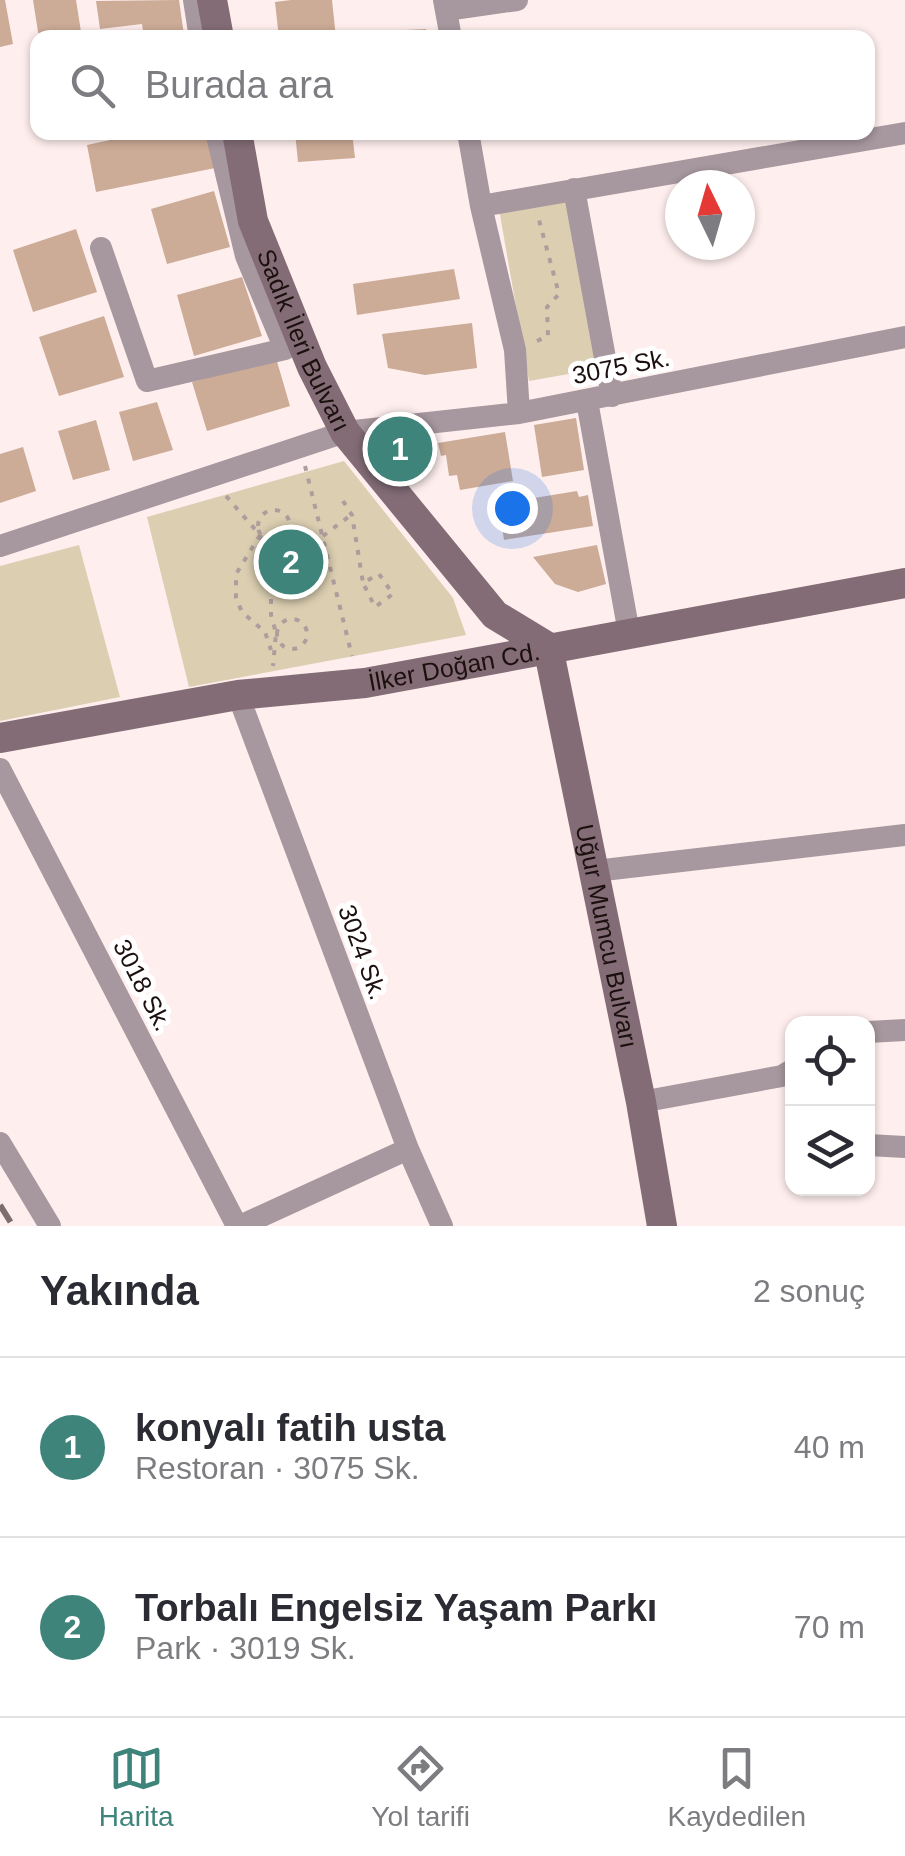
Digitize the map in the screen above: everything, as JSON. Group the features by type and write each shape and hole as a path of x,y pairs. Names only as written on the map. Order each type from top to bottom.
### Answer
{"main road":[{"path":"212,0 218,30"},
{"name":"Sadık İleri Bulvarı","path":"238,140 253,221 312,367 344,432 495,614 548,647"},
{"name":"İlker Doğan Cd.","path":"0,738 238,695 359,683 905,583"},
{"name":"Uğur Mumcu Bulvarı","path":"548,647 641,1102 662,1226"}],"street":[{"path":"194,0 199,30"},
{"path":"450,30 445,5 518,0"},
{"path":"875,138 905,133"},
{"path":"101,248 147,381 285,349 246,256 218,140"},
{"path":"469,140 515,350 519,413"},
{"path":"481,206 864,140"},
{"path":"574,189 612,396"},
{"name":"3075 Sk.","path":"0,546 344,432 519,413 905,337"},
{"path":"587,401 629,632"},
{"name":"3024 Sk.","path":"238,695 408,1149 442,1226"},
{"name":"3018 Sk.","path":"0,769 238,1226"},
{"path":"595,871 905,835"},
{"path":"875,1032 905,1030"},
{"path":"641,1102 785,1077"},
{"path":"0,1143 50,1226"},
{"path":"875,1146 905,1148"},
{"path":"238,1226 408,1149"}],"path":[{"path":"515,350 548,336 548,307 559,294 532,196"},
{"path":"300,447 359,683"},
{"path":"212,476 236,512 260,535 272,542 284,539 290,524 286,514 272,509 258,522 260,535 269,566 271,616 276,632 278,642 291,649 304,643 307,633 294,618 280,624 276,632 272,654"},
{"path":"343,501 352,515 364,583 374,607 393,594 379,574 364,583"},
{"path":"322,536 352,515"},
{"path":"260,535 236,574 236,598 242,612 265,632 272,654 275,691"}],"shaded area":[{"path":"565,197 597,369 529,381 499,209"},
{"path":"344,461 453,598 466,635 189,687 147,517"},
{"path":"79,545 120,697 0,721 0,566"}],"building":[{"path":"0,0 5,0 13,44 0,47"},
{"path":"33,0 76,0 81,30 38,30"},
{"path":"179,0 183,30 143,30 142,24 100,29 96,1"},
{"path":"332,0 335,30 278,30 275,2"},
{"path":"110,140 209,140 215,168 96,192 87,145"},
{"path":"296,140 353,140 355,158 298,162"},
{"path":"214,191 230,247 167,264 151,209"},
{"path":"76,229 97,292 33,312 13,250"},
{"path":"454,269 460,299 357,315 353,284"},
{"path":"242,277 262,336 194,356 177,295"},
{"path":"104,316 124,377 59,396 39,337"},
{"path":"472,323 477,368 425,375 388,368 382,334"},
{"path":"276,358 290,406 207,431 192,382"},
{"path":"157,402 173,450 133,461 119,412"},
{"path":"576,418 584,470 542,477 534,425"},
{"path":"96,420 110,470 73,480 58,431"},
{"path":"505,432 513,481 460,490 457,475 449,476 446,455 441,456 438,443"},
{"path":"23,447 36,491 0,503 0,454"},
{"path":"577,491 579,497 588,495 593,526 504,540 499,509 504,508 504,503"},
{"path":"597,545 606,584 578,592 555,584 533,557"}],"railway":[{"path":"0,1205 13,1226"}],"place":[{"name":"konyalı fatih usta","path":"400,449"},
{"name":"Torbalı Engelsiz Yaşam Parkı","path":"291,562"}]}
